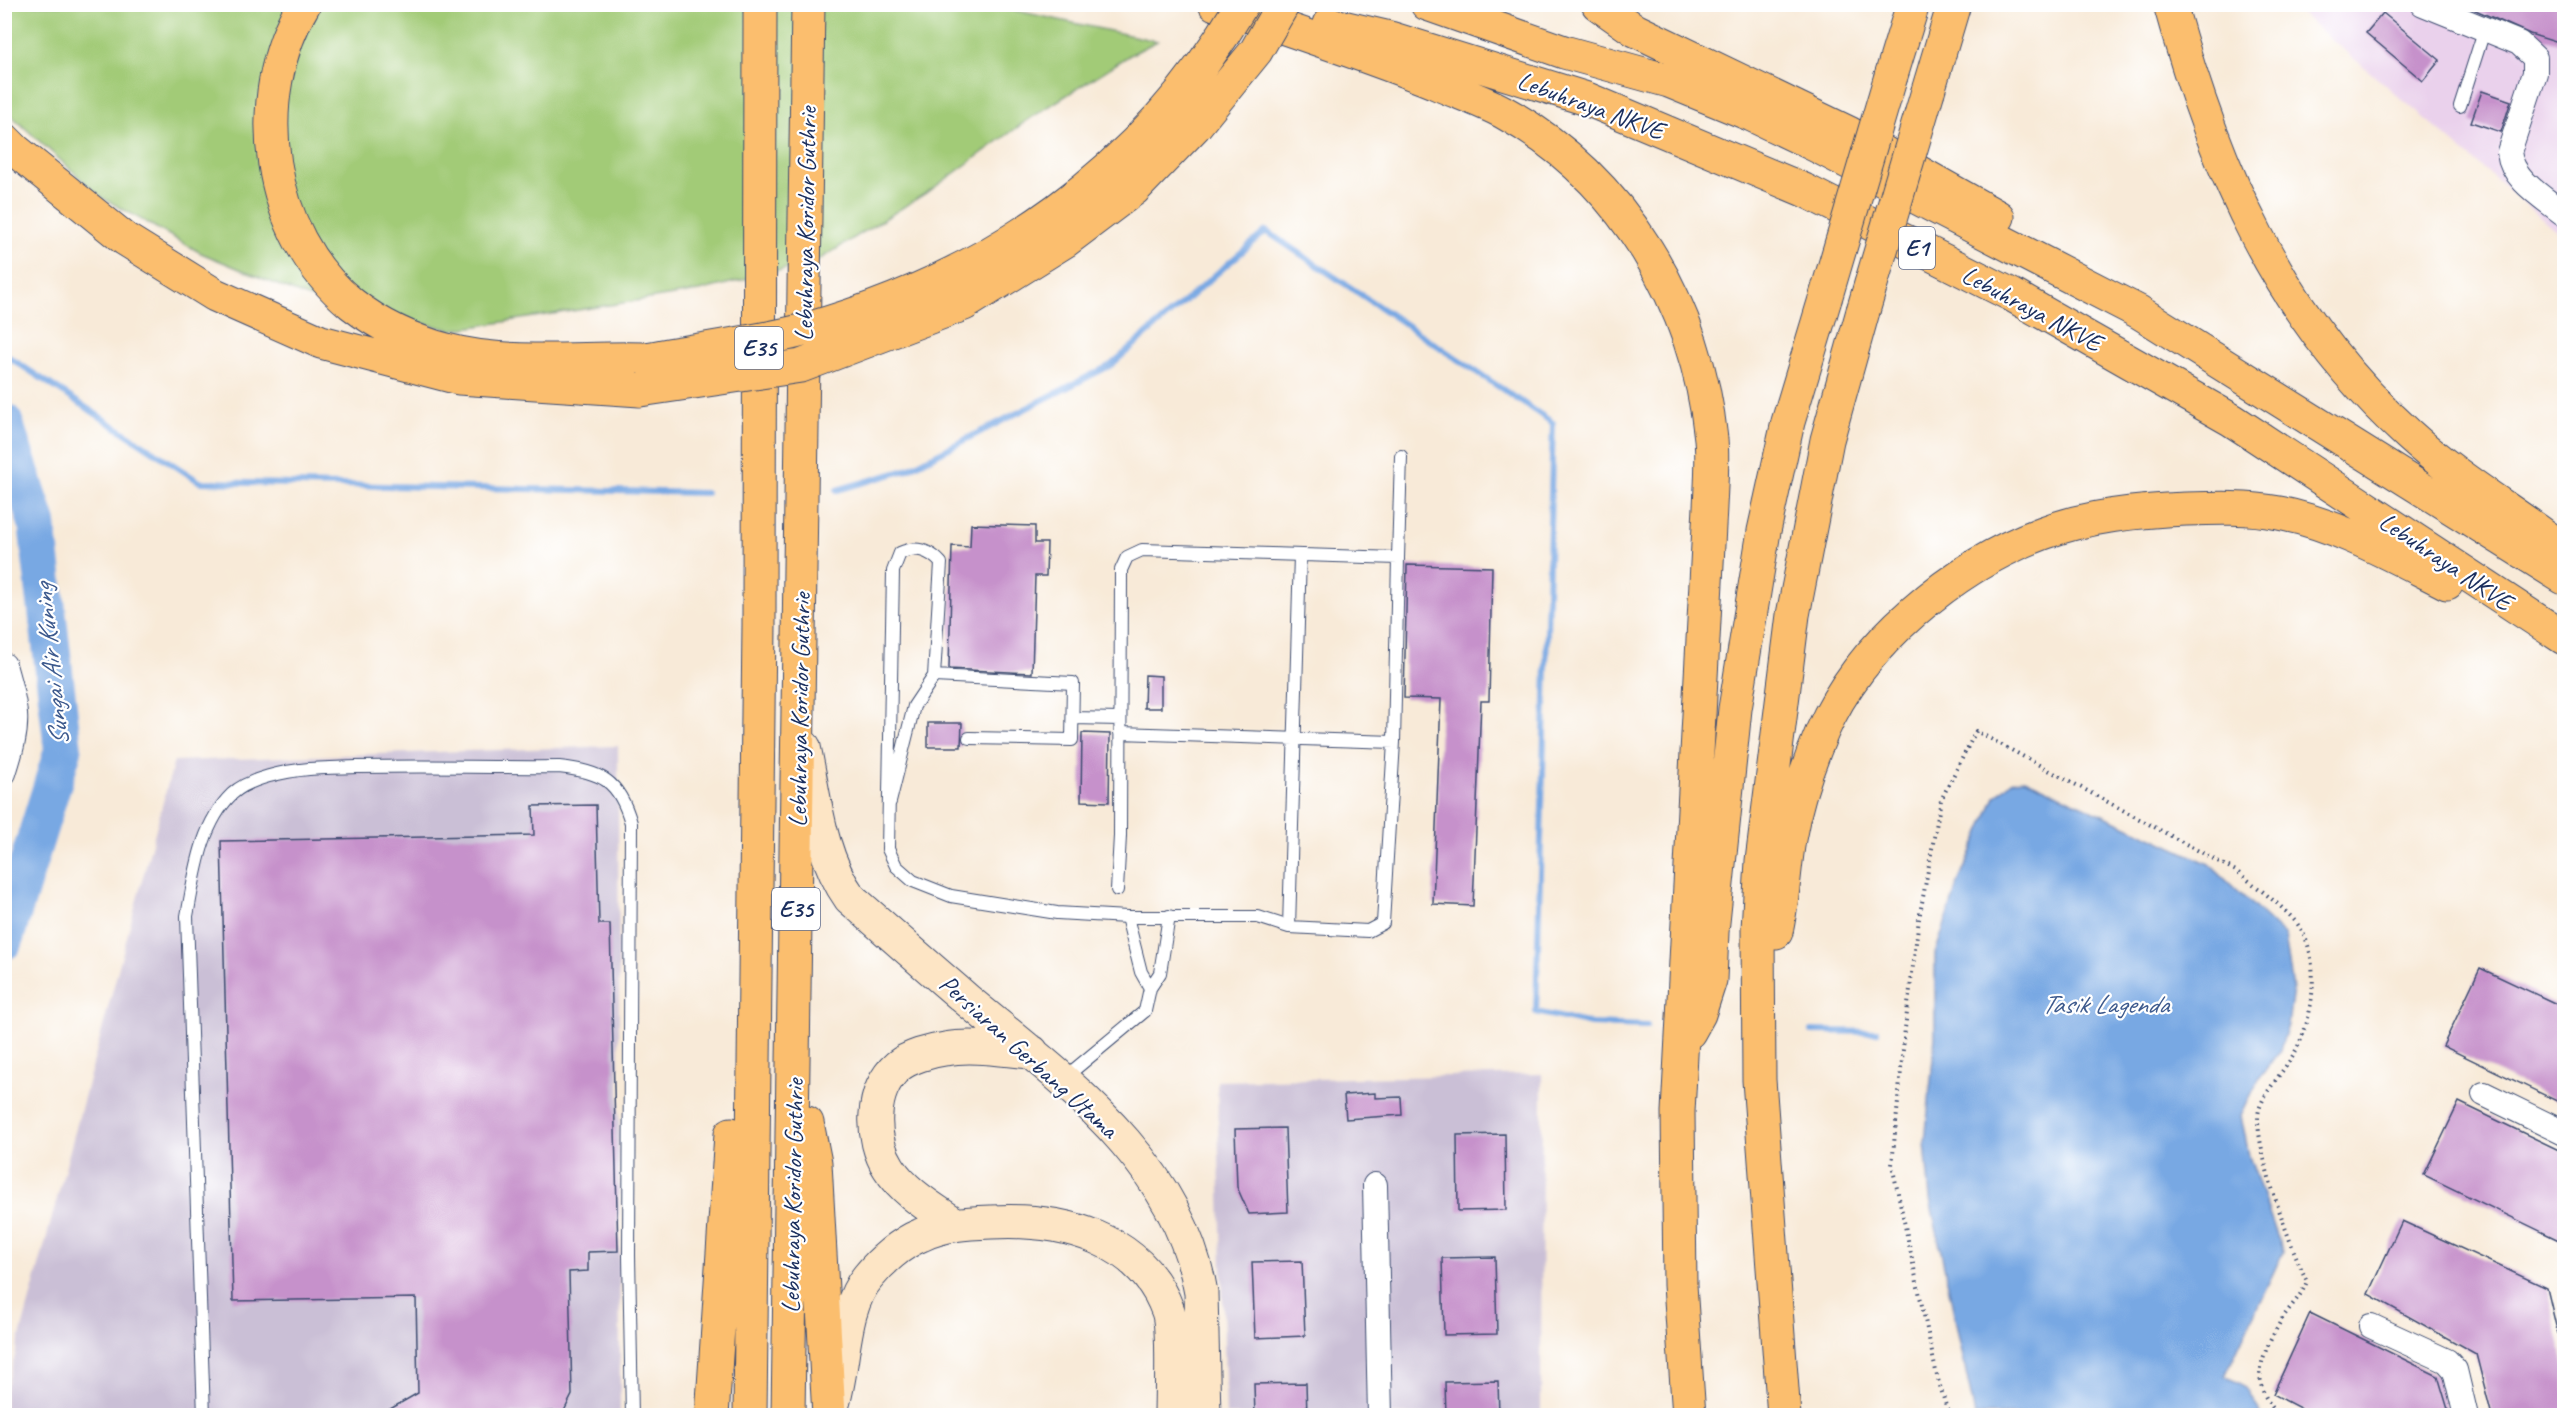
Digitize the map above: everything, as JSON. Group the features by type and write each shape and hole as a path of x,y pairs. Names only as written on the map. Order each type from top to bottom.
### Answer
{"highway":[{"path":"304,4 292,27 275,84 271,135 276,168 289,214 300,239 352,304 413,339 447,350 519,358 646,359 806,330 933,285 1024,235 1096,181 1156,120 1223,37 1242,4"},
{"name":"Lebuhraya Koridor Guthrie","path":"750,1416 759,613 760,4"},
{"name":"Lebuhraya Koridor Guthrie","path":"788,1416 808,4"},
{"path":"1215,4 1398,67 1465,94 1512,118 1565,154 1600,188 1633,227 1674,298 1688,333 1699,371 1712,441 1680,1050 1680,1285 1689,1416"},
{"name":"Lebuhraya NKVE","path":"1249,4 1390,38 1587,99 1804,190 2012,295 2232,420 2565,639"},
{"path":"4,139 125,239 215,295 321,342 459,378 640,390 801,366 964,304 1065,241 1134,189 1195,126 1256,51 1283,4"},
{"name":"Lebuhraya NKVE","path":"1427,4 1564,52 1669,81 1752,115 2139,312 2565,578"},
{"path":"1598,4 1635,30 1849,133 1983,207 2139,312"},
{"path":"1680,1050 1699,1014 1710,981 1712,932 1735,709 1748,621 1788,422 1913,4"},
{"path":"1784,1416 1770,1193 1759,1080 1758,972 1762,861 1793,615 1827,440 1954,4"},
{"path":"2170,4 2194,90 2236,198 2266,256 2297,304 2345,367 2408,435 2565,550"},
{"path":"1758,972 1772,947 1781,911 1789,838 1796,809 1822,732 1859,669 1904,620 1974,566 2043,533 2132,512 2230,507 2279,513 2332,528 2452,586 2528,616"},
{"path":"712,1416 731,1134 739,1103 753,1074"},
{"path":"793,1094 807,1122 815,1163 829,1416"}],"main road":[{"name":"Persiaran Gerbang Utama","path":"799,724 828,859 838,881 850,898 1032,1052 1102,1115 1140,1161 1174,1212 1198,1275 1201,1293 1204,1416"},
{"path":"955,1224 907,1188 889,1168 880,1151 875,1128 878,1105 885,1081 899,1066 918,1056 945,1049 966,1047 1032,1052"},
{"path":"829,1416 838,1389 849,1320 857,1295 866,1279 883,1261 919,1235 955,1224 1018,1220 1050,1223 1079,1230 1120,1248 1149,1277 1169,1313 1171,1416"}],"street":[{"path":"2423,4 2519,43 2535,58 2535,73 2509,152 2510,165 2517,176 2565,214"},
{"path":"4,665 17,712 16,736 4,772"},
{"path":"2484,1094 2565,1133"},
{"path":"1375,1185 1380,1416"},
{"path":"2371,1326 2447,1361 2455,1370 2466,1416"}],"lane":[{"path":"2460,106 2485,28"},
{"path":"890,802 914,706 934,676 941,563 934,556 922,550 911,549 900,553 893,571 888,849 896,866 913,881 951,896 1057,913 1127,917 1258,917 1289,927 1368,930 1383,923 1394,742 1401,456"},
{"path":"1117,890 1121,570 1127,557 1142,550 1398,558"},
{"path":"1289,927 1296,739 1293,723 1300,555"},
{"path":"934,676 1073,683 1072,740 969,738"},
{"path":"1073,718 1120,719"},
{"path":"1120,733 1394,742"},
{"path":"204,1416 187,916 197,862 211,824 234,792 260,779 307,769 559,767 578,770 608,781 624,800 631,823 629,1256 632,1416"},
{"path":"1062,1080 1145,1011 1150,988 1160,973 1169,916"},
{"path":"1127,917 1141,972 1150,988"}],"path":[{"path":"1949,1416 1937,1376 1892,1165 1917,930 1941,800 1976,731 2236,870 2262,890 2301,928 2313,969 2311,1010 2297,1048 2259,1109 2257,1129 2277,1201 2307,1281 2304,1290 2282,1319 2264,1359 2259,1379 2260,1389 2269,1405 2280,1416"}],"shaded area":[{"path":"2291,5 2564,5 2564,237"},
{"path":"618,746 620,1415 5,1416 5,1393 174,761"},
{"path":"1542,1074 1541,1415 1226,1415 1217,1081"}],"green space":[{"path":"985,4 1157,41 1130,55 1029,119 931,190 817,261 699,291 452,330 307,297 201,253 101,197 5,110 4,5"}],"water":[{"name":"Tasik Lagenda","path":"2025,779 2209,864 2285,936 2293,989 2288,1025 2280,1050 2260,1077 2241,1115 2249,1156 2283,1252 2225,1376 2246,1387 2262,1415 1975,1415 1930,1199 1925,1143 1935,1037 1935,954 1958,883 1995,797 2013,780"}],"building":[{"path":"2462,4 2565,4 2565,45 2530,34"},
{"path":"2383,13 2440,60 2423,81 2366,33"},
{"path":"2482,91 2511,101 2501,132 2471,122"},
{"path":"971,524 1035,526 1035,543 1047,543 1046,576 1035,576 1032,673 949,669 952,546 970,547"},
{"path":"1407,565 1492,567 1489,701 1481,701 1473,906 1433,904 1441,699 1404,698"},
{"path":"1145,675 1161,676 1161,708 1144,708"},
{"path":"928,723 962,723 961,747 928,747"},
{"path":"1082,733 1110,734 1109,802 1081,801"},
{"path":"596,805 599,924 610,924 618,1251 588,1252 588,1271 569,1272 572,1395 564,1411 500,1413 501,1416 378,1416 418,1393 416,1298 233,1301 221,841 534,835 533,806"},
{"path":"2480,968 2565,1008 2565,1105 2443,1046"},
{"path":"1375,1093 1375,1098 1401,1097 1402,1115 1346,1119 1344,1095"},
{"path":"2459,1102 2565,1153 2565,1243 2424,1175"},
{"path":"1285,1128 1288,1212 1249,1214 1237,1187 1235,1129"},
{"path":"1505,1134 1506,1210 1458,1211 1457,1135"},
{"path":"2402,1221 2547,1288 2565,1364 2565,1416 2492,1416 2476,1354 2368,1294"},
{"path":"1495,1257 1497,1334 1444,1335 1442,1258"},
{"path":"1302,1261 1305,1336 1255,1338 1252,1262"},
{"path":"2310,1313 2438,1376 2450,1416 2315,1416 2273,1394"},
{"path":"1498,1381 1499,1416 1446,1416 1445,1382"},
{"path":"1306,1383 1307,1416 1255,1416 1254,1384"}],"waterway":[{"path":"837,490 906,470 1111,365 1266,231 1553,423 1536,1012 1591,1024 1647,1026"},
{"path":"4,354 200,482 706,493"},
{"name":"Sungai Air Kuning","path":"4,422 37,523 63,750 4,941"},
{"path":"1812,1031 1877,1032"}]}
